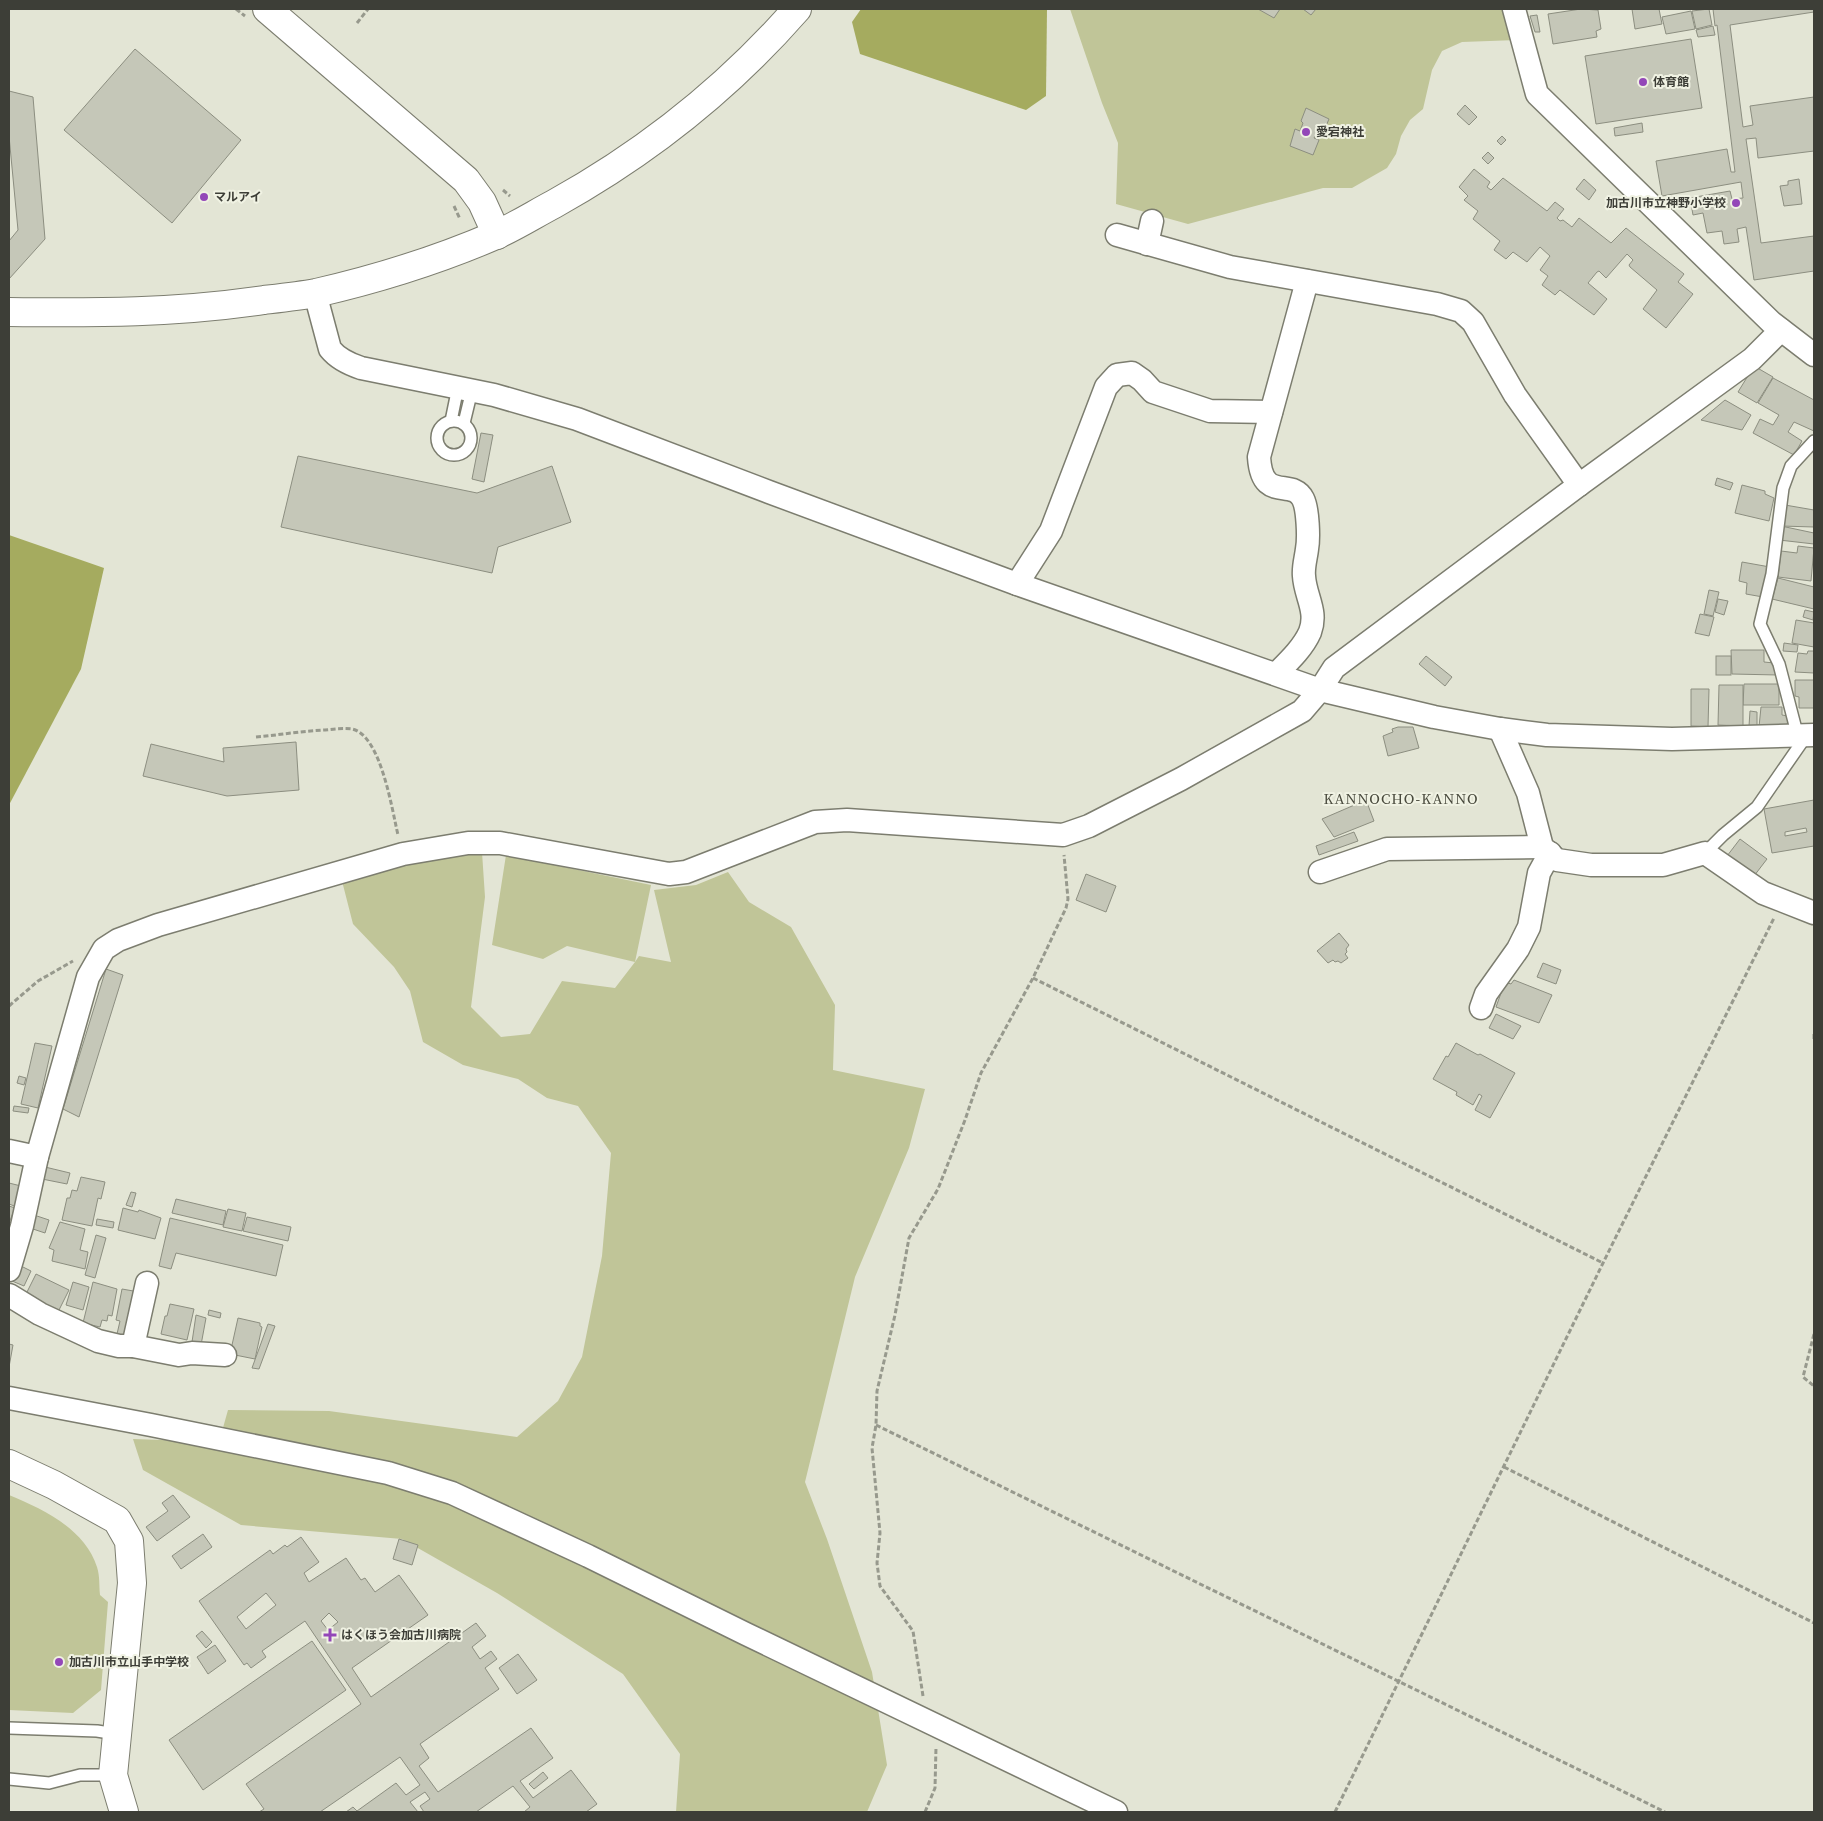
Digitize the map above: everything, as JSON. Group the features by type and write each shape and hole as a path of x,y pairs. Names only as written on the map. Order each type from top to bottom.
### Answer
{"street":[{"path":"267,9 466,180 476,192 497,235"},
{"path":"9,312 117,313 215,307 315,293 412,266 497,235 594,182 684,118 724,84 775,34 797,9"},
{"path":"1514,9 1537,94 1780,330 1814,355"},
{"path":"1147,244 1152,221"},
{"path":"1117,235 1230,267 1437,304 1461,311 1473,322 1514,395 1579,485"},
{"path":"1276,674 1294,656 1310,632 1313,611 1303,574 1308,547 1306,510 1303,498 1293,490 1276,488 1264,480 1259,457 1307,281"},
{"path":"315,293 330,349 348,363 362,368 465,389 577,419 1017,584 1320,690 1434,717 1500,730 1547,735 1672,739 1806,736"},
{"path":"9,1270 22,1226 37,1157 88,977 104,949 118,940 158,924 403,854 468,843 500,843 669,874 686,872 815,822 828,820 1063,835 1089,826 1181,779 1302,711 1320,690 1334,668 1579,485 1752,359 1780,330"},
{"path":"1017,584 1052,531 1106,387 1117,375 1132,373 1142,380 1153,392 1210,411 1271,412"},
{"path":"1500,730 1528,793 1546,850 1557,860 1591,865 1663,865 1705,853 1763,893 1783,899 1814,913"},
{"path":"1320,872 1387,849 1546,850"},
{"path":"1481,1008 1486,994 1518,949 1529,927 1538,873 1546,850"},
{"path":"9,1151 37,1157"},
{"path":"133,1346 147,1283"},
{"path":"9,1295 40,1314 98,1341 179,1355 225,1355"},
{"path":"9,1398 388,1473 452,1493 571,1548 1116,1812"},
{"path":"9,1464 54,1485 117,1520 129,1541 132,1582 116,1734 114,1775 124,1812"}],"lane":[{"path":"451,421 465,389"},
{"path":"464,423 465,389"},
{"path":"451,421 464,423 472,434 469,448 458,455 451,455 440,447 432,433 451,421"},
{"path":"1705,853 1723,834 1757,807 1806,736 1779,664 1760,624 1772,574 1783,488 1791,466 1814,441"},
{"path":"9,1728 97,1731 116,1734"},
{"path":"9,1778 49,1783 80,1775 114,1775"}],"path":[{"path":"357,23 368,9"},
{"path":"256,738 339,729 354,729 367,738 375,749 403,854"},
{"path":"925,1812 935,1788 932,1724 913,1631 880,1586 877,1563 880,1533 872,1448 876,1425 876,1391 895,1315 909,1238 938,1190 981,1073 1033,978 1066,908 1068,899 1063,835"},
{"path":"1335,1812 1397,1682 1783,899"},
{"path":"9,1006 38,981 58,968 76,959 98,959"},
{"path":"1033,978 1603,1263"},
{"path":"1814,1034 1814,1040"},
{"path":"1814,1334 1803,1377 1814,1386"},
{"path":"876,1425 1665,1812"},
{"path":"1504,1467 1814,1621"}],"shaded area":[{"path":"861,9 1047,9 1046,96 1026,110 860,54 852,22"},
{"path":"1070,9 1509,9 1517,40 1462,42 1442,51 1432,70 1423,109 1410,120 1401,136 1396,154 1387,168 1352,188 1323,188 1188,224 1116,204 1118,143 1102,103"},
{"path":"9,535 104,568 81,669 9,805"},
{"path":"482,852 485,897 471,1007 501,1037 530,1034 562,981 615,988 639,956 671,962 654,890 696,885 728,872 749,902 791,927 835,1005 833,1070 925,1089 909,1148 855,1277 805,1482 827,1539 872,1672 887,1765 867,1812 676,1812 680,1754 623,1674 497,1593 402,1539 241,1525 143,1470 133,1439 219,1442 228,1410 329,1411 517,1437 558,1401 582,1357 602,1256 611,1153 578,1106 547,1098 518,1079 463,1065 423,1042 410,991 394,967 353,924 342,881 385,868"},
{"path":"506,855 651,885 635,962 567,946 543,959 492,945"},
{"name":"加古川市立山手中学校","path":"9,1495 49,1514 73,1531 91,1554 97,1567 100,1595 108,1602 101,1690 73,1713 9,1710"}],"building":[{"path":"1258,9 1280,9 1274,18"},
{"path":"1303,9 1316,9 1311,15"},
{"path":"1581,9 1598,10 1601,29 1596,31 1597,37 1553,44 1548,14"},
{"path":"1632,9 1659,9 1662,24 1635,29"},
{"path":"1709,9 1712,25 1696,29 1692,11"},
{"path":"1713,9 1814,9 1814,12 1730,25 1743,127 1753,125 1750,106 1814,97 1814,151 1758,158 1756,138 1746,139 1761,243 1814,236 1814,271 1754,280 1746,227 1737,229 1739,242 1724,244 1722,231 1707,233 1703,213 1693,215 1690,198 1730,191 1732,199 1743,198 1741,182 1662,196 1656,161 1727,149 1731,172 1735,172 1717,25 1715,26"},
{"path":"1691,11 1695,29 1666,34 1662,17"},
{"path":"1537,15 1540,32 1535,32 1530,16"},
{"path":"1713,26 1715,35 1698,37 1696,30"},
{"name":"体育館","path":"1691,39 1702,108 1596,124 1585,56"},
{"path":"135,49 241,140 172,223 64,130"},
{"path":"9,91 33,97 45,239 9,279 9,241 18,230 9,136"},
{"path":"1465,105 1477,117 1469,125 1457,114"},
{"name":"愛宕神社","path":"1306,108 1329,119 1323,133 1318,131 1314,138 1319,140 1313,155 1290,146 1295,129 1300,131 1303,123 1301,121"},
{"path":"1642,123 1643,132 1615,136 1614,128"},
{"path":"1502,136 1506,140 1501,145 1497,141"},
{"path":"1488,152 1494,158 1488,164 1482,158"},
{"path":"1474,169 1490,182 1487,187 1491,190 1503,178 1547,211 1555,202 1564,209 1557,218 1560,221 1563,220 1572,227 1579,218 1611,243 1626,228 1684,274 1678,282 1693,294 1666,328 1643,309 1657,290 1630,267 1629,265 1633,260 1627,254 1606,278 1599,271 1588,283 1607,299 1594,315 1560,290 1555,295 1542,285 1548,276 1540,270 1550,256 1540,247 1527,262 1513,252 1506,259 1494,250 1500,241 1473,219 1478,211 1464,200 1468,196 1459,187"},
{"path":"1584,179 1596,190 1589,200 1576,189"},
{"path":"1799,179 1802,204 1784,206 1780,186 1788,185 1788,181"},
{"path":"1754,366 1773,377 1757,403 1738,392"},
{"path":"1773,378 1814,400 1814,431 1794,422 1788,432 1802,441 1794,455 1753,433 1760,419 1773,425 1779,415 1758,403"},
{"path":"1725,400 1751,415 1742,430 1701,420"},
{"path":"481,433 493,435 484,482 472,479"},
{"path":"298,456 477,493 552,466 571,522 498,547 492,573 281,527"},
{"path":"1717,478 1733,483 1730,490 1715,485"},
{"path":"1742,485 1765,491 1765,494 1774,498 1769,521 1735,513"},
{"path":"1785,505 1814,510 1814,527 1781,526"},
{"path":"1781,526 1814,533 1814,544 1779,540"},
{"path":"1798,546 1814,548 1811,581 1778,577 1781,551 1797,553"},
{"path":"1742,562 1770,567 1763,597 1746,594 1747,583 1739,581"},
{"path":"1778,578 1814,587 1814,609 1772,599"},
{"path":"1709,590 1719,592 1713,616 1704,614"},
{"path":"1718,599 1728,601 1724,615 1715,612"},
{"path":"1805,610 1814,612 1813,620 1803,617"},
{"path":"1700,614 1714,617 1709,636 1695,633"},
{"path":"1796,620 1814,623 1814,647 1792,643"},
{"path":"1784,643 1798,645 1797,652 1783,651"},
{"path":"1731,650 1764,650 1764,662 1774,663 1778,675 1732,674"},
{"path":"1808,651 1814,651 1814,673 1795,672 1798,653 1807,654"},
{"path":"1426,656 1452,677 1445,686 1419,664"},
{"path":"1716,656 1731,656 1731,675 1716,675"},
{"path":"1795,680 1814,680 1814,708 1799,708 1799,697 1795,696"},
{"path":"1744,684 1779,684 1779,705 1743,705"},
{"path":"1719,685 1743,685 1743,726 1718,725"},
{"path":"1691,689 1709,689 1708,727 1691,726"},
{"path":"1761,707 1782,707 1782,715 1788,716 1787,728 1759,727"},
{"path":"1750,711 1757,712 1757,726 1749,726"},
{"path":"1413,727 1419,748 1388,756 1383,736 1393,732 1392,729"},
{"path":"296,742 299,790 227,796 143,776 151,744 224,762 223,748"},
{"path":"1366,800 1374,821 1334,837 1322,819"},
{"path":"1814,800 1814,846 1772,853 1764,809","holes":["1806,828 1807,832 1785,836 1785,832"]},
{"path":"1354,832 1358,841 1319,855 1316,846"},
{"path":"1740,839 1767,859 1754,876 1727,856"},
{"path":"1086,874 1116,886 1106,912 1076,900"},
{"path":"1339,933 1349,945 1345,954 1348,958 1341,963 1333,960 1328,963 1317,951"},
{"path":"1543,963 1561,970 1556,984 1537,977"},
{"path":"106,969 123,975 79,1117 63,1109"},
{"path":"1514,980 1552,995 1539,1023 1496,1007 1505,982 1511,984"},
{"path":"1496,1014 1521,1026 1513,1039 1489,1028"},
{"path":"35,1043 52,1046 38,1108 21,1104"},
{"path":"1456,1043 1515,1073 1490,1118 1475,1110 1482,1096 1479,1094 1473,1105 1456,1095 1457,1092 1433,1079"},
{"path":"19,1076 26,1078 24,1085 17,1083"},
{"path":"14,1106 29,1108 28,1113 13,1111"},
{"path":"45,1167 70,1173 67,1184 42,1179"},
{"path":"81,1177 105,1182 101,1199 98,1198 92,1226 62,1220 67,1198 70,1198 72,1190 77,1191"},
{"path":"9,1183 21,1186 17,1207 9,1204"},
{"path":"131,1192 136,1193 132,1207 126,1205"},
{"path":"176,1199 226,1211 223,1225 172,1213"},
{"path":"9,1206 15,1208 9,1223"},
{"path":"123,1208 138,1212 139,1210 161,1218 155,1239 118,1230"},
{"path":"228,1209 246,1213 242,1231 223,1227"},
{"path":"34,1215 49,1220 45,1233 30,1228"},
{"path":"247,1217 291,1227 288,1241 243,1231"},
{"path":"170,1218 283,1245 276,1276 176,1253 171,1269 159,1266"},
{"path":"97,1219 114,1222 113,1228 96,1225"},
{"path":"60,1222 85,1229 80,1250 88,1252 85,1269 52,1261 54,1250 49,1248"},
{"path":"96,1235 106,1238 95,1278 85,1275"},
{"path":"19,1265 31,1271 24,1286 12,1281"},
{"path":"36,1274 69,1290 57,1314 24,1298"},
{"path":"73,1282 89,1287 83,1310 66,1305"},
{"path":"93,1282 117,1289 112,1316 108,1315 107,1321 102,1320 100,1327 83,1323"},
{"path":"122,1289 139,1292 127,1336 117,1334 120,1321 116,1320"},
{"path":"170,1304 194,1309 187,1340 161,1334"},
{"path":"209,1310 221,1313 220,1318 208,1315"},
{"path":"196,1315 206,1318 201,1345 192,1342"},
{"path":"238,1318 260,1323 262,1327 255,1359 230,1354"},
{"path":"268,1324 275,1326 259,1369 252,1368"},
{"path":"9,1344 13,1345 9,1367"},
{"path":"173,1495 190,1517 157,1541 146,1527 168,1511 162,1503"},
{"path":"203,1534 212,1547 181,1569 172,1556"},
{"path":"301,1537 319,1562 304,1573 309,1582 346,1558 361,1580 365,1578 375,1592 399,1575 428,1615 352,1668 371,1697 476,1623 486,1636 472,1647 480,1659 491,1651 497,1659 485,1668 499,1689 420,1744 429,1758 419,1766 438,1792 531,1728 553,1758 520,1781 533,1798 571,1770 597,1804 586,1812 524,1812 530,1807 513,1786 476,1812 424,1812 420,1806 430,1799 425,1792 410,1802 418,1812 346,1812 353,1807 357,1811 396,1783 406,1795 420,1785 400,1757 320,1812 259,1812 264,1809 246,1784 361,1704 305,1621 262,1651 266,1657 251,1668 247,1663 244,1665 199,1601 270,1550 273,1554 285,1545 287,1547","holes":["266,1593 276,1605 246,1629 237,1617","329,1613 338,1622 328,1630 321,1621"]},
{"path":"399,1539 418,1545 412,1565 393,1559"},
{"path":"202,1631 212,1642 206,1648 196,1636"},
{"path":"312,1641 346,1690 203,1790 169,1740"},
{"path":"215,1645 226,1661 208,1674 197,1657"},
{"path":"518,1654 537,1680 517,1694 499,1668"},
{"path":"543,1772 548,1778 534,1789 529,1784"}],"place":[{"name":"体育館","path":"1643,82"},
{"name":"愛宕神社","path":"1306,132"},
{"name":"マルアイ","path":"204,197"},
{"name":"加古川市立神野小学校","path":"1736,203"},
{"name":"はくほう会加古川病院","path":"330,1635"},
{"name":"加古川市立山手中学校","path":"59,1662"}],"district":[{"name":"KANNOCHO-KANNO","path":"1401,799"}]}
